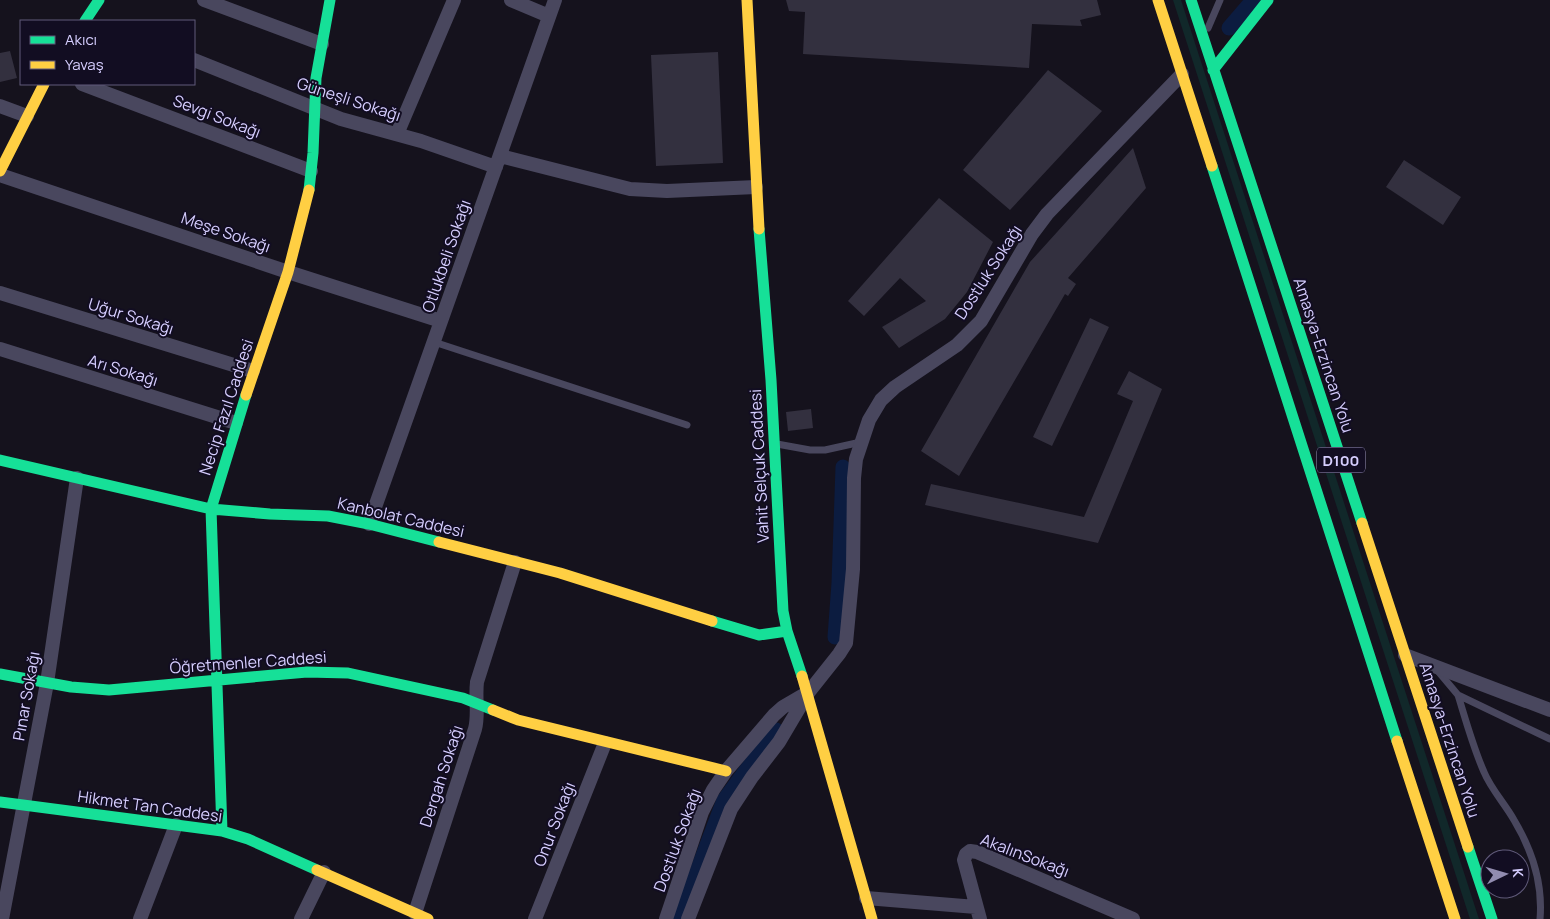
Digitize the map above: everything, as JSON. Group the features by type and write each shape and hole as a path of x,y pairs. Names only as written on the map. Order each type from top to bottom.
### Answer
{"main road":[{"path":"91,20 99,0"},
{"name":"Necip Fazıl Caddesi","path":"222,831 211,509 236,424 288,272 308,194 316,78 330,0"},
{"name":"Vahit Selçuk Caddesi","path":"747,0 756,187 771,380 782,611 808,692 872,919"},
{"name":"D100","path":"1158,0 1455,919"},
{"name":"Amasya-Erzincan Yolu","path":"1191,0 1492,919"},
{"path":"1213,70 1268,0"},
{"path":"0,173 43,85"},
{"name":"Kanbolat Caddesi","path":"0,460 211,509 328,516 370,524 603,586 750,633 759,635 787,631"},
{"name":"Öğretmenler Caddesi","path":"0,674 47,683 109,690 307,672 348,673 463,698 518,720 605,743 726,771"},
{"name":"Hikmet Tan Caddesi","path":"0,802 222,831 248,839 428,919"}],"street":[{"path":"204,0 322,44"},
{"path":"397,134 454,0"},
{"path":"511,0 549,16"},
{"name":"Otlukbeli Sokağı","path":"370,524 555,0"},
{"name":"Güneşli Sokağı","path":"195,60 341,119 498,162 647,191 756,187"},
{"name":"Dostluk Sokağı","path":"688,919 731,809 779,742 808,692 846,643 853,569 854,478 856,459 869,420 881,400 895,387 957,345 980,321 1032,234 1047,214 1182,74"},
{"name":"Sevgi Sokağı","path":"85,85 311,171"},
{"path":"0,106 27,116"},
{"name":"Meşe Sokağı","path":"0,173 288,272 441,321"},
{"name":"Uğur Sokağı","path":"0,293 253,372"},
{"name":"Arı Sokağı","path":"0,349 236,424"},
{"name":"Pınar Sokağı","path":"2,919 47,683 77,478"},
{"name":"Dergah Sokağı","path":"415,913 475,730 477,714 475,694 481,668 515,562"},
{"path":"1405,654 1550,710"},
{"name":"Dostluk Sokağı","path":"666,919 702,812 713,790 726,771 774,715 808,692"},
{"name":"Onur Sokağı","path":"535,919 605,743"},
{"path":"140,919 176,825"},
{"name":"AkalınSokağı","path":"978,913 964,860 966,854 970,851 977,852 1133,919"},
{"path":"301,919 324,872"},
{"path":"866,898 978,913"}],"lane":[{"path":"1204,40 1220,0"},
{"path":"434,342 687,426"},
{"path":"774,443 810,450 825,450 862,442"},
{"path":"1431,664 1458,695 1484,773 1514,819 1532,854 1538,880 1541,905 1540,919"},
{"path":"1458,695 1550,739"}],"green space":[{"path":"1173,0 1181,0 1479,919 1470,919"}],"building":[{"path":"786,0 1097,0 1101,15 1080,20 1082,26 1032,24 1029,68 803,54 805,12 789,11"},
{"path":"10,51 17,78 0,82 0,53"},
{"path":"718,52 723,163 656,166 651,55"},
{"path":"1048,70 1102,111 1010,210 963,170"},
{"path":"1133,148 1146,188 1068,278 1076,284 1068,296 1065,294 959,476 921,451 1030,262"},
{"path":"1404,160 1461,197 1443,225 1386,187"},
{"path":"939,198 993,242 967,292 945,319 899,348 882,327 926,301 900,278 864,316 848,301"},
{"path":"1090,318 1109,327 1052,446 1033,437"},
{"path":"1129,371 1162,389 1098,543 925,505 931,484 1084,517 1133,401 1117,394"},
{"path":"811,409 813,428 788,431 786,412"}],"waterway":[{"path":"1229,28 1253,0"},
{"path":"835,637 843,467"},
{"path":"679,919 724,800 776,730"}],"traffic: fast":[{"path":"86,20 99,0"},
{"path":"309,190 313,153 316,78 330,0"},
{"path":"1191,0 1362,523"},
{"path":"1213,70 1268,0"},
{"path":"1212,166 1397,741"},
{"path":"759,229 771,380 783,611 787,631 802,676"},
{"path":"222,831 211,509 246,395"},
{"path":"0,460 211,509 328,516 369,524 439,542"},
{"path":"712,621 759,635 787,631"},
{"path":"0,674 71,687 109,690 307,672 348,673 463,698 493,710"},
{"path":"0,802 222,831 248,839 317,870"},
{"path":"1468,847 1492,919"}],"traffic: slow":[{"path":"747,0 759,229"},
{"path":"1158,0 1212,166"},
{"path":"0,171 43,85"},
{"path":"246,395 288,272 309,190"},
{"path":"1362,523 1468,847"},
{"path":"439,542 560,573 712,621"},
{"path":"802,676 872,919"},
{"path":"493,710 518,720 726,771"},
{"path":"1397,741 1455,919"},
{"path":"317,870 428,919"}]}
